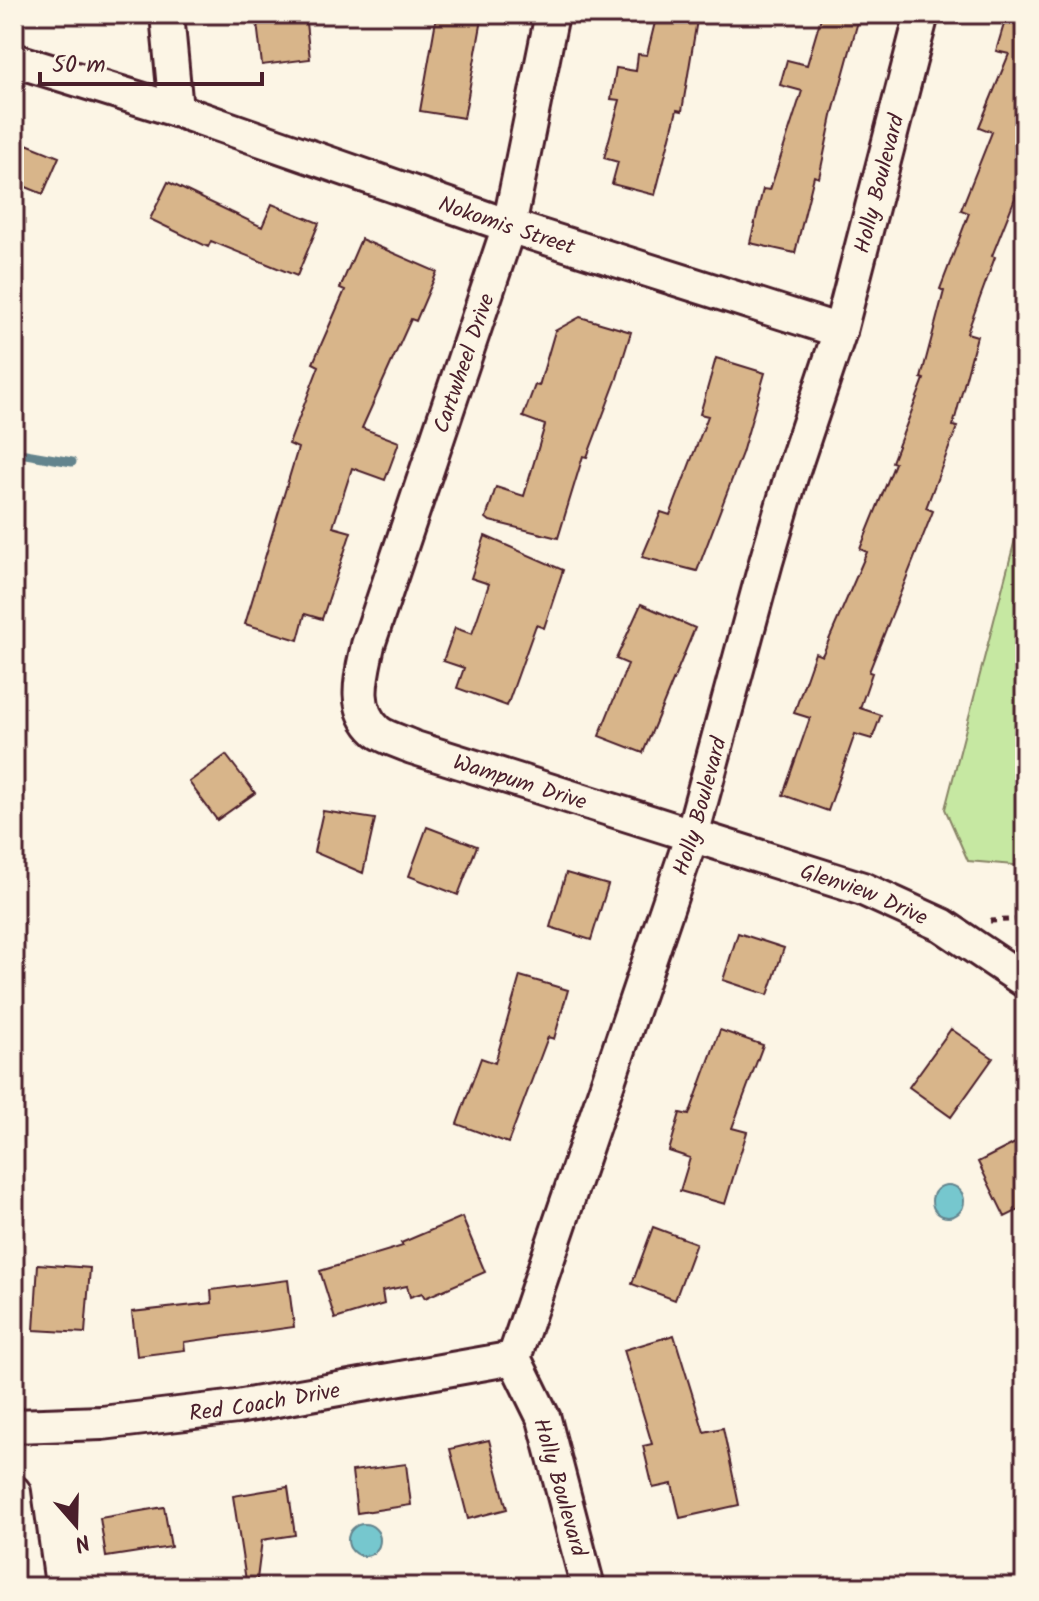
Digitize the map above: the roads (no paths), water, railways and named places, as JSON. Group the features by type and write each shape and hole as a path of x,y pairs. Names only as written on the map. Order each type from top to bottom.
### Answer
{"street":[{"path":"167,14 176,110"},
{"name":"Cartwheel Drive","path":"362,707 360,680 368,645 509,226 552,14"},
{"name":"Holly Boulevard","path":"588,1587 544,1419 514,1358 692,835 766,562 840,331 922,14"},
{"name":"Nokomis Street","path":"14,60 176,110 509,226 840,331"},
{"name":"Wampum Drive","path":"362,707 377,731 412,747 692,835"},
{"name":"Glenview Drive","path":"692,835 863,889 942,925 1025,981"},
{"name":"Red Coach Drive","path":"14,1426 102,1423 237,1407 514,1358"},
{"path":"14,1492 27,1587"}],"water":[{"path":"948,1185 959,1190 964,1201 959,1212 948,1217 937,1212 932,1201 937,1190"},
{"path":"364,1524 375,1529 380,1540 375,1551 364,1556 353,1551 348,1540 353,1529"}],"waterway":[{"path":"14,452 72,462"}]}
